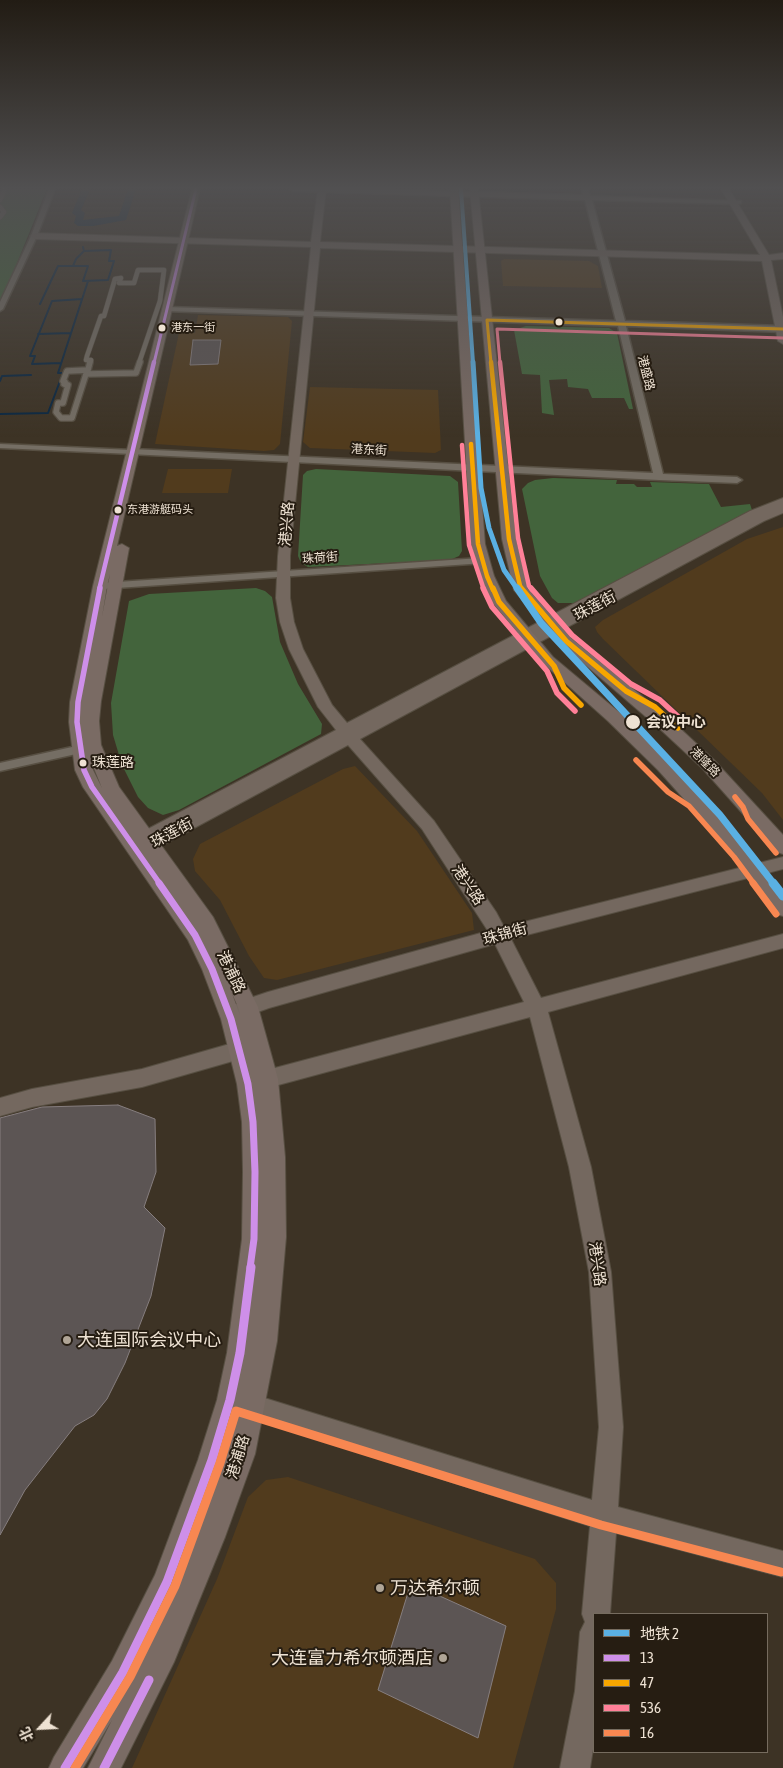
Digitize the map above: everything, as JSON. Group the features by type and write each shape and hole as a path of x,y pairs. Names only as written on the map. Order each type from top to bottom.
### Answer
{"main road":[{"name":"港浦路","path":"104,1768 163,1652 211,1537 241,1454 240,1353 254,1238 255,1172 253,1122 248,1084 240,1050 239,1013 232,972 206,922 143,843 92,787 84,770 77,722 78,702 181,272"},
{"name":"港兴路","path":"313,272 293,459 284,574 283,598 287,622 296,649 326,707 428,825 500,935 537,1008 580,1167 600,1272 611,1427 596,1613"},
{"path":"459,272 478,544 481,561 499,602 548,660 617,720 664,766 724,832 783,909"},
{"name":"港隆路","path":"482,272 509,539 521,590 552,625 593,664 686,743 739,796 783,847"},
{"path":"771,272 783,341"},
{"path":"772,272 783,309"},
{"name":"珠莲街","path":"143,843 528,638 754,514 783,502"},
{"name":"珠莲街","path":"552,625 783,508"},
{"name":"港浦路","path":"107,586 91,721 93,745 111,789 143,843"},
{"path":"566,677 564,670 568,664 581,661 593,664"},
{"name":"珠锦街","path":"239,1013 268,1000 500,935 783,863"},
{"path":"248,1084 783,941"},
{"name":"港浦路","path":"66,1768 123,1672 167,1582 212,1460 241,1403 264,1341 274,1237 274,1157 268,1079 239,1013"},
{"path":"0,1107 32,1098 142,1078 240,1050"},
{"path":"241,1403 604,1517 783,1564"},
{"path":"575,1768 589,1691 593,1644"}],"street":[{"path":"0,309 17,272"},
{"path":"138,272 134,283 120,283 121,278 115,279 104,316 101,316 87,356 86,360 91,360 88,370 67,371 63,381 66,382 64,384 68,385 62,403 58,403 56,412 62,418 72,418 86,374 136,373 160,301 164,272"},
{"name":"港盛路","path":"608,272 659,476"},
{"path":"173,309 782,328"},
{"name":"港东街","path":"0,446 737,480"},
{"name":"珠荷街","path":"107,586 481,561"},
{"path":"0,767 81,750"}],"shaded area":[{"path":"502,272 599,272 602,288 503,286"},
{"path":"198,315 288,317 292,321 280,444 274,450 264,451 155,444 179,333 195,333"},
{"path":"310,387 438,390 441,450 435,453 310,448 303,442"},
{"path":"168,469 232,469 228,493 162,493"},
{"path":"783,527 783,820 762,793 603,639 595,627 603,620 747,539"},
{"path":"355,766 417,831 472,913 474,930 277,980 264,978 249,956 220,900 195,871 193,859 200,844 343,769"},
{"path":"288,1477 535,1559 556,1583 556,1609 513,1768 132,1768 217,1579 248,1497 266,1480"}],"green space":[{"path":"0,272 14,272 0,305"},
{"path":"526,326 609,328 617,333 633,409 629,409 624,398 592,398 588,389 568,387 567,379 549,380 554,415 542,413 540,375 522,374 514,330"},
{"path":"316,469 450,476 458,482 462,551 459,556 450,560 308,567 301,563 298,556 303,475 307,471"},
{"path":"553,478 617,480 616,484 634,484 637,487 652,487 650,482 709,484 721,507 750,504 752,510 583,603 558,603 552,598 540,576 522,489 528,483 535,480"},
{"path":"256,588 265,591 272,597 280,642 298,684 322,724 321,734 179,810 163,815 148,808 138,797 122,765 113,735 111,703 129,601 149,594"}],"building":[{"path":"193,340 221,340 218,364 190,365"},
{"name":"大连国际会议中心","path":"118,1105 155,1119 156,1172 144,1207 165,1228 151,1296 125,1363 107,1399 94,1415 75,1426 25,1490 0,1535 0,1118 42,1107"},
{"name":"大连富力希尔顿酒店","path":"411,1583 506,1626 478,1738 378,1690"}],"waterway":[{"path":"40,304 55,272"},
{"path":"86,272 83,281 108,280 111,272"},
{"path":"0,414 48,413 63,373 58,373 88,281"},
{"path":"39,334 52,301 82,299"},
{"path":"39,334 71,333"},
{"path":"39,334 30,356 35,356 32,364 61,363"},
{"path":"0,381 2,376 31,375"}],"metro line":[{"name":"2","path":"467,272 481,488 489,528 504,570 541,623 720,815 783,896"}],"transit line":[{"name":"13","path":"65,1768 123,1672 167,1582 212,1460 230,1400 240,1353 254,1239 255,1172 253,1122 248,1084 231,1019 212,969 195,935 92,787 84,770 77,722 78,702 100,586 176,272"},
{"name":"47","path":"678,728 655,707 626,691 566,641 521,590 509,539 487,320 783,329"},
{"name":"536","path":"684,722 660,700 631,684 572,635 529,586 518,538 497,329 783,338"},
{"name":"47","path":"471,444 478,544 487,576 499,602 554,666 564,688 581,705"},
{"name":"536","path":"462,445 469,545 479,580 492,607 547,671 557,693 575,711"},
{"name":"16","path":"636,760 668,792 689,806 734,857 776,914"},
{"name":"16","path":"735,797 743,807 748,819 776,853"},
{"name":"16","path":"75,1768 130,1677 175,1586 220,1463 236,1411 601,1525 781,1572"},
{"name":"13","path":"104,1768 149,1680"}],"place":[{"name":"港东一街","path":"162,328"},
{"name":"东港游艇码头","path":"118,510"},
{"name":"会议中心","path":"633,722"},
{"name":"珠莲路","path":"83,763"},
{"name":"大连国际会议中心","path":"67,1340"},
{"name":"万达希尔顿","path":"380,1588"},
{"name":"大连富力希尔顿酒店","path":"443,1658"}]}
